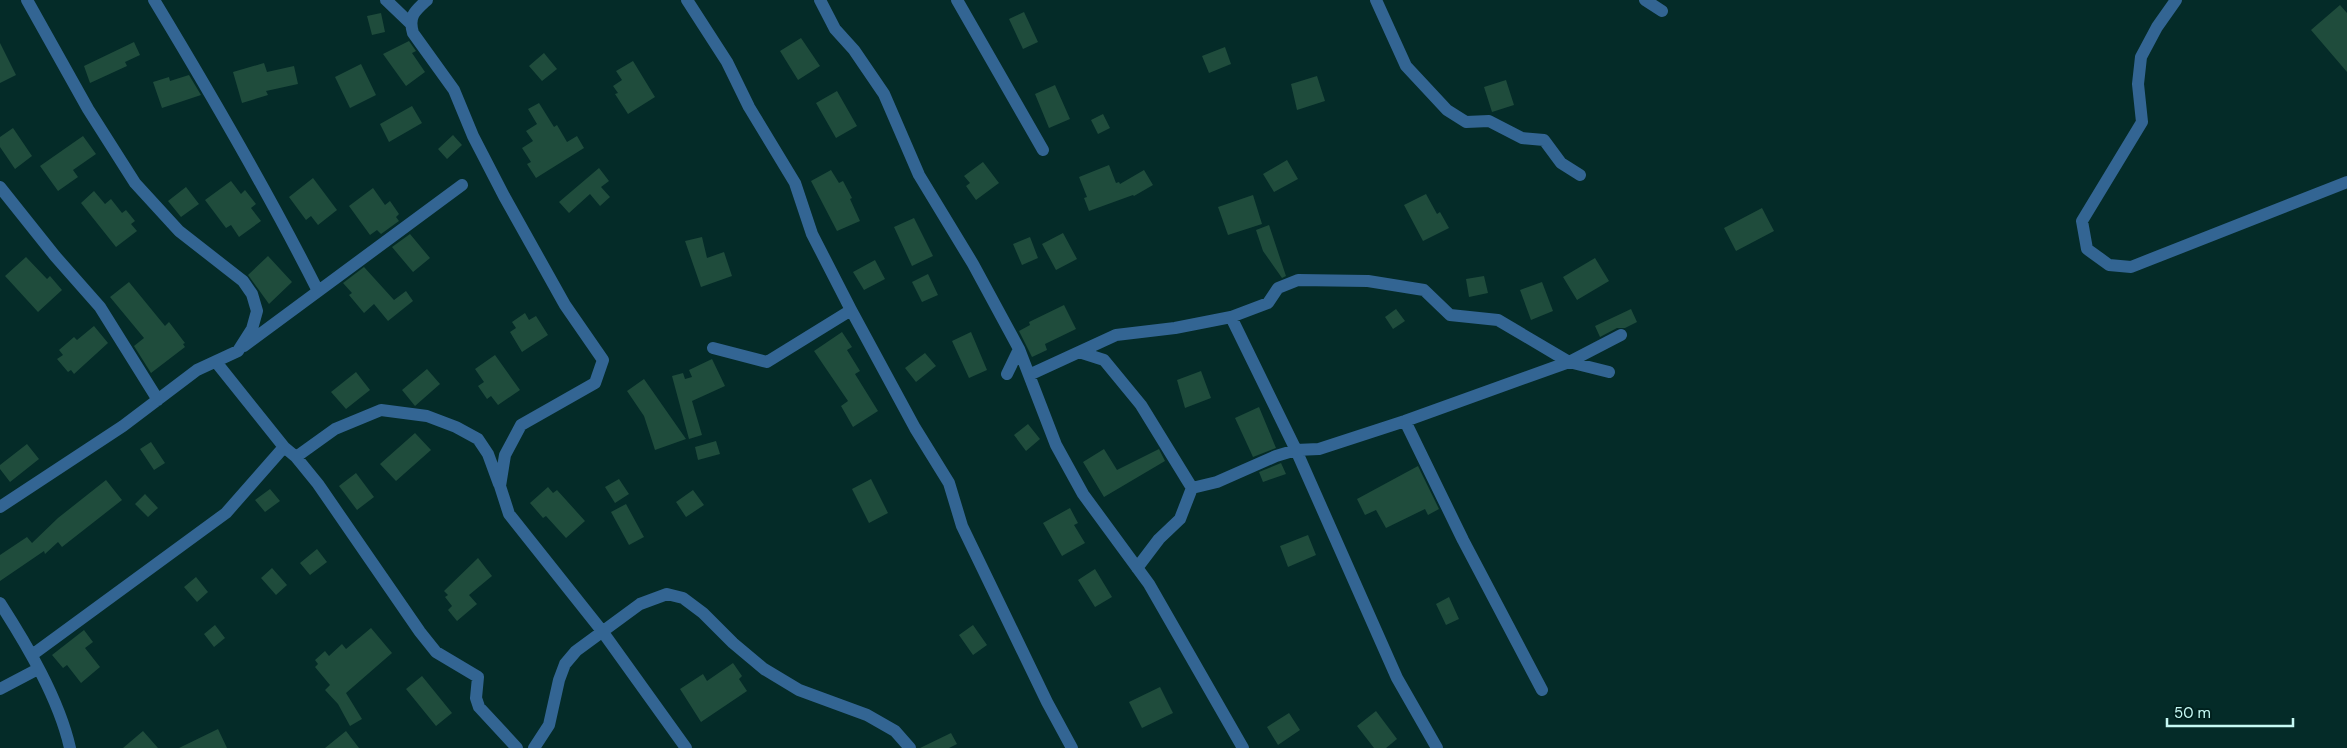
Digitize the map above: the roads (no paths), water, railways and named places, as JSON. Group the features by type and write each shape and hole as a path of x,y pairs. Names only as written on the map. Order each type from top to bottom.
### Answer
{"street":[{"path":"27,0 88,109 136,183 179,231 231,271 252,294 257,311 252,328 238,351"},
{"path":"154,0 221,112 292,239 318,291"},
{"path":"386,0 410,23"},
{"path":"427,0 411,14 410,23 413,33 454,90 473,136 504,196 565,305 603,360 595,383 521,426 505,455 500,486 509,514 602,631 686,748"},
{"path":"687,0 727,62 749,108 795,183 812,234 915,428 949,483 962,526 1047,702 1072,748"},
{"path":"820,0 835,29 854,50 884,94 919,175 973,264 1019,350 1056,445 1083,494 1154,592 1242,748"},
{"path":"957,0 1043,150"},
{"path":"1376,0 1406,66 1447,110 1466,122 1489,121 1522,138 1544,140 1561,163 1580,175"},
{"path":"1645,0 1662,11"},
{"path":"2176,0 2157,27 2141,57 2138,84 2142,122 2082,221 2087,249 2108,265 2131,267 2347,182"},
{"path":"0,508 115,432 197,370 238,351 462,185"},
{"path":"0,187 43,242 100,307 158,400"},
{"path":"1029,375 1116,335 1175,328 1230,317 1268,303 1278,288 1298,280 1368,281 1424,290 1450,315 1498,320 1568,362 1610,372"},
{"path":"713,348 767,362 848,312 850,308"},
{"path":"1230,317 1296,450 1397,678 1437,748"},
{"path":"1192,488 1217,482 1276,456 1296,450 1319,449 1405,421 1568,362 1621,335"},
{"path":"1007,374 1019,350"},
{"path":"1079,352 1104,360 1141,405 1192,488"},
{"path":"216,362 284,447 318,484 420,632 436,652 478,677 476,698 479,707 516,748"},
{"path":"296,458 335,429 381,410 427,416 456,427 478,439 488,454 503,495"},
{"path":"1405,421 1463,540 1542,690"},
{"path":"32,655 226,513 284,447"},
{"path":"1137,568 1159,539 1180,518 1192,488"},
{"path":"534,748 549,725 559,680 565,664 576,651 640,604 667,594 683,598 703,613 733,643 764,668 800,690 867,715 895,731 910,748"},
{"path":"0,603 32,655 66,730 70,748"},
{"path":"0,690 38,669"}]}
